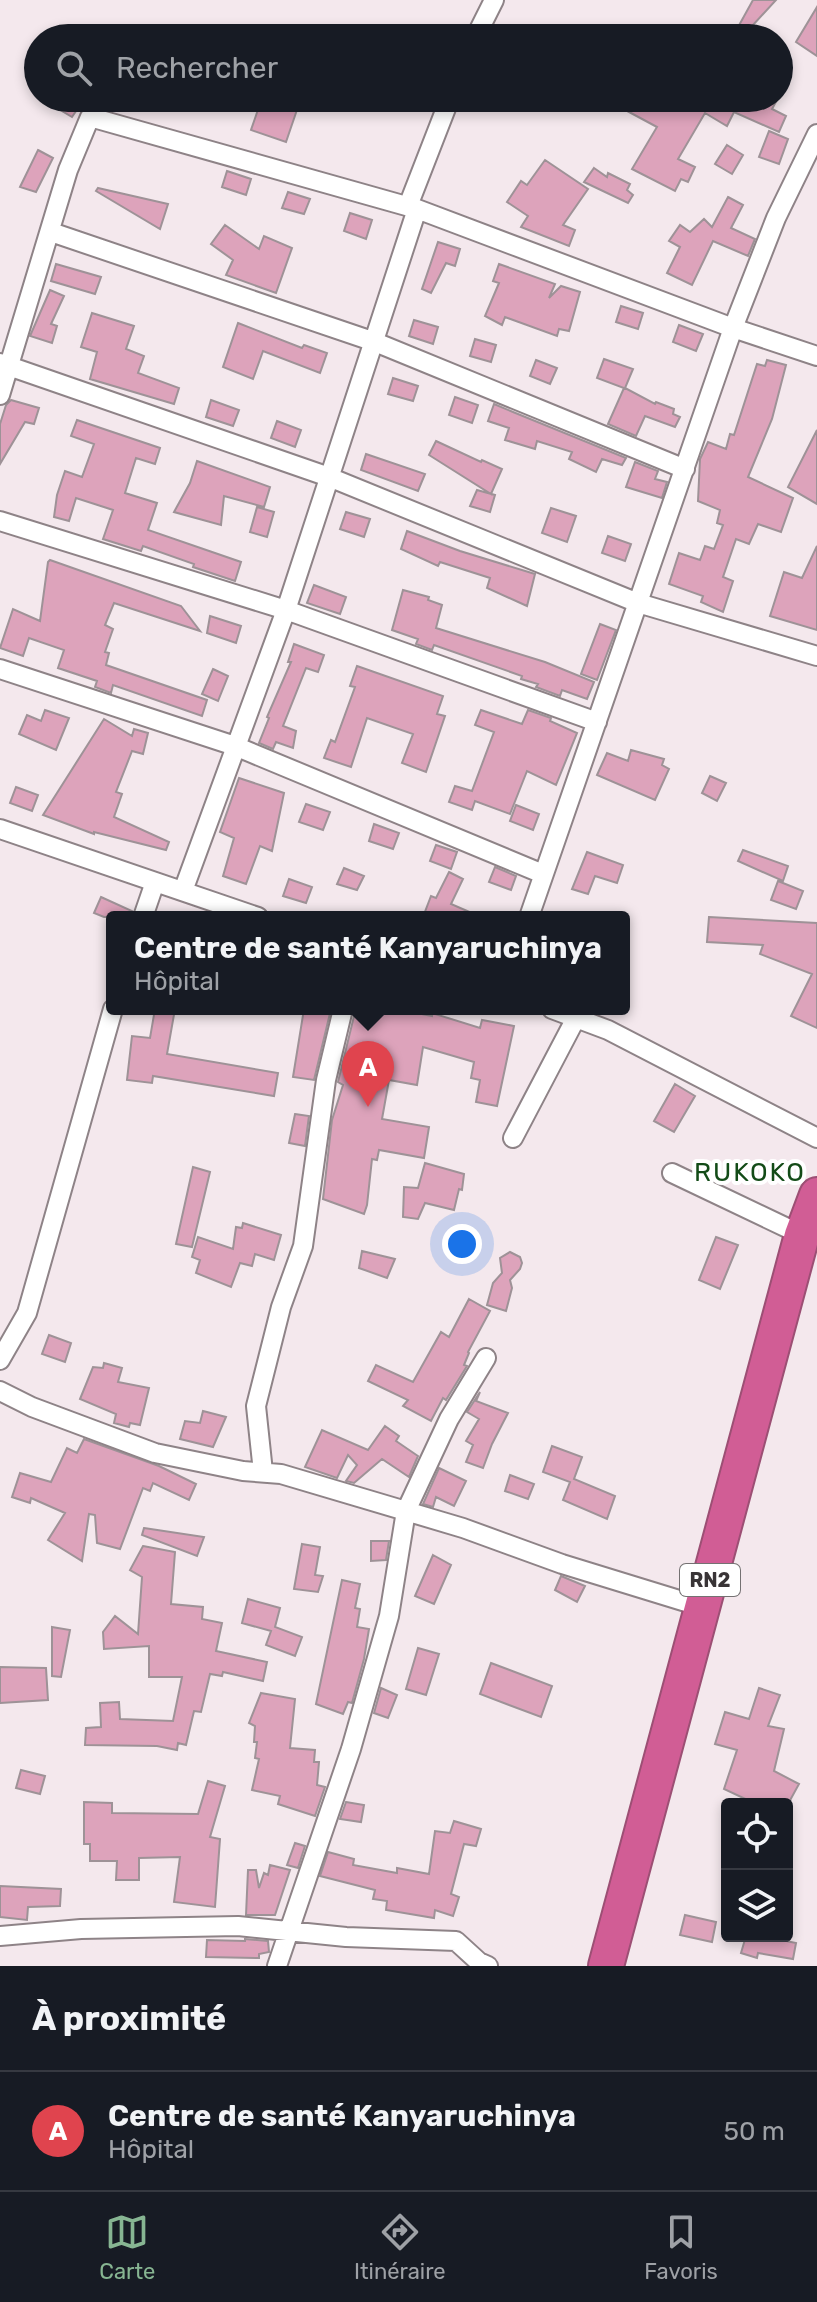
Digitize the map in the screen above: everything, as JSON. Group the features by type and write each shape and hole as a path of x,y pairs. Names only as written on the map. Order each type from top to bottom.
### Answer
{"highway":[{"name":"RN2","path":"606,1966 802,1235 817,1195"}],"street":[{"path":"482,24 494,0"},
{"path":"183,891 286,610 375,342 412,207 445,112"},
{"path":"0,395 5,364 51,232 68,170 90,117 412,207 733,328 817,356"},
{"path":"531,911 733,328 776,218 817,134"},
{"path":"51,232 375,342 685,469"},
{"path":"5,364 329,477 638,603 817,656"},
{"path":"0,521 286,610 597,722"},
{"path":"0,669 235,746 543,874"},
{"path":"0,829 241,911"},
{"path":"145,911 155,882"},
{"path":"0,1360 27,1313 111,1015"},
{"path":"263,1472 256,1406 281,1307 303,1246 326,1080 342,1015"},
{"path":"568,1015 658,1055 817,1138"},
{"path":"513,1138 576,1018"},
{"path":"672,1173 802,1235"},
{"path":"277,1966 351,1749 389,1616 406,1511 449,1419 486,1358"},
{"path":"0,1391 32,1407 155,1453 281,1474 463,1528 562,1564 702,1607"},
{"path":"0,1936 81,1929 238,1926 346,1937 456,1941 488,1966"}],"building":[{"path":"753,0 776,0 754,24 740,24"},
{"path":"817,7 817,56 796,42"},
{"path":"257,112 296,112 286,142 251,130"},
{"path":"629,112 734,112 727,126 705,113 678,159 695,167 688,182 681,179 675,191 632,169 657,127"},
{"path":"734,112 778,112 786,116 779,132"},
{"path":"769,131 788,139 779,164 759,157"},
{"path":"727,145 743,155 732,174 715,164"},
{"path":"38,150 53,158 36,192 20,187"},
{"path":"545,160 588,189 563,225 575,230 569,246 521,227 528,216 507,202 521,181 527,185"},
{"path":"594,168 607,177 608,173 630,184 627,190 633,195 628,203 584,182"},
{"path":"227,171 251,179 246,195 222,187"},
{"path":"98,188 168,204 160,229 96,191"},
{"path":"288,192 310,199 304,214 282,208"},
{"path":"728,197 743,205 731,228 755,239 748,256 713,241 692,285 667,273 680,247 669,241 680,225 690,232 704,219 712,227"},
{"path":"350,213 372,220 366,239 344,231"},
{"path":"225,225 259,249 264,236 292,248 276,293 226,275 233,260 211,244"},
{"path":"438,242 460,249 455,266 446,263 431,293 422,289"},
{"path":"56,264 101,277 95,294 51,281"},
{"path":"499,264 555,284 549,298 561,286 580,292 569,331 559,329 557,336 505,317 502,325 485,316 499,283 493,281"},
{"path":"50,290 64,296 51,324 57,326 52,343 30,336"},
{"path":"621,306 643,313 638,329 616,322"},
{"path":"92,313 134,326 126,349 144,356 138,373 179,388 174,404 90,379 97,352 81,347"},
{"path":"414,320 438,327 433,344 409,336"},
{"path":"238,323 302,348 304,345 327,353 320,373 263,351 253,379 223,367"},
{"path":"679,325 703,334 696,351 673,342"},
{"path":"475,339 496,345 491,362 470,356"},
{"path":"604,359 633,369 625,388 655,404 674,409 673,414 680,417 675,427 645,416 636,436 608,424 624,388 597,378"},
{"path":"536,360 557,368 550,384 530,376"},
{"path":"767,360 786,365 772,419 748,477 793,498 781,532 758,524 749,544 736,539 723,577 733,581 723,612 701,602 703,596 669,584 679,553 700,560 705,546 714,549 723,525 717,523 720,510 698,501 700,459 708,442 726,449 730,434 734,435 757,364 765,366"},
{"path":"393,378 418,386 413,401 388,394"},
{"path":"455,397 478,405 472,423 449,415"},
{"path":"11,400 39,408 34,424 25,422 0,464 0,424 6,405"},
{"path":"211,400 239,410 233,426 206,417"},
{"path":"494,404 626,458 622,465 602,459 596,472 569,459 572,452 537,441 535,449 505,440 509,428 488,421"},
{"path":"77,420 160,448 155,464 136,458 125,493 157,503 148,530 241,562 235,581 143,546 141,551 103,539 113,510 76,498 69,521 54,517 65,471 82,477 94,444 71,436"},
{"path":"277,421 301,430 295,447 271,438"},
{"path":"817,430 817,504 788,487"},
{"path":"436,441 502,469 491,494 429,455"},
{"path":"366,454 425,474 418,491 361,470"},
{"path":"197,461 270,487 264,507 224,496 221,525 174,512 190,483"},
{"path":"635,462 658,471 655,479 667,482 662,498 626,487"},
{"path":"477,490 495,495 490,512 470,506"},
{"path":"257,507 274,512 267,537 250,532"},
{"path":"551,508 576,516 567,542 542,533"},
{"path":"346,512 370,519 364,537 340,529"},
{"path":"407,531 535,574 527,606 487,588 490,578 440,562 438,566 401,549"},
{"path":"608,536 631,544 625,561 602,553"},
{"path":"817,546 817,630 770,616 784,572 802,578"},
{"path":"50,560 181,606 200,631 114,603 105,625 113,629 105,652 109,653 106,665 207,700 202,716 113,685 111,693 95,687 97,681 58,668 64,650 29,638 23,656 0,648 13,609 40,621"},
{"path":"314,585 346,597 340,614 307,603"},
{"path":"403,590 429,597 428,600 442,605 436,628 545,662 594,682 587,699 562,690 560,696 536,687 538,684 521,679 522,676 434,645 432,650 416,644 418,639 392,630"},
{"path":"210,616 241,626 236,643 207,633"},
{"path":"600,624 616,630 597,680 581,674"},
{"path":"294,644 324,655 318,672 306,668 283,726 296,731 293,748 276,742 273,749 259,743 291,662 288,662"},
{"path":"357,666 443,696 437,714 445,716 426,772 402,763 413,734 367,718 351,767 324,758 331,740 335,742 355,687 350,686"},
{"path":"213,669 228,676 218,701 202,694"},
{"path":"45,710 69,718 56,750 19,734 27,715 41,721"},
{"path":"481,710 522,724 528,710 551,718 550,721 577,733 556,785 527,771 510,814 475,801 472,810 449,802 455,786 472,791 494,732 475,725"},
{"path":"104,719 132,736 134,729 148,733 143,754 132,751 116,792 122,794 114,817 169,842 166,850 94,834 43,815"},
{"path":"631,750 664,759 662,765 669,769 655,800 597,775 607,753 628,761"},
{"path":"710,776 726,783 717,801 702,793"},
{"path":"239,778 284,793 272,851 260,846 246,884 223,876 234,838 220,832"},
{"path":"16,787 38,795 32,811 10,803"},
{"path":"306,804 330,812 323,830 299,822"},
{"path":"516,805 539,814 533,830 510,821"},
{"path":"374,824 399,833 393,849 369,841"},
{"path":"436,845 457,852 451,869 430,861"},
{"path":"743,850 788,866 783,881 738,861"},
{"path":"587,852 623,865 617,883 595,876 588,894 572,889"},
{"path":"495,867 516,876 511,890 489,882"},
{"path":"344,868 364,876 357,890 337,884"},
{"path":"449,872 463,879 451,904 467,911 425,911 431,896 436,898"},
{"path":"289,879 312,887 306,903 283,896"},
{"path":"778,881 803,891 796,909 771,900"},
{"path":"101,897 132,911 106,911 106,917 94,913"},
{"path":"709,917 817,923 817,1028 791,1016 812,974 760,954 763,945 707,942"},
{"path":"154,1015 174,1015 167,1054 278,1073 274,1096 153,1076 152,1083 127,1080 132,1036 150,1038"},
{"path":"303,1015 330,1015 314,1080 293,1077"},
{"path":"354,1015 438,1015 480,1028 482,1020 514,1026 497,1106 476,1102 480,1080 471,1078 474,1062 423,1047 417,1085 389,1080 382,1119 429,1127 424,1158 379,1150 377,1160 372,1159 364,1214 323,1199 332,1120 343,1085 338,1082"},
{"path":"675,1084 695,1096 674,1132 654,1121"},
{"path":"295,1114 309,1116 305,1146 289,1143"},
{"path":"425,1163 464,1174 454,1210 425,1203 418,1219 403,1217 404,1187 418,1188"},
{"path":"193,1167 210,1172 192,1247 176,1244"},
{"path":"243,1223 281,1235 274,1260 255,1254 252,1266 240,1263 231,1287 196,1273 200,1260 192,1257 198,1237 233,1249 236,1227 242,1228"},
{"path":"716,1237 738,1245 720,1289 699,1280"},
{"path":"362,1251 395,1259 387,1278 359,1268"},
{"path":"510,1252 520,1257 522,1263 510,1280 512,1288 506,1311 487,1305 493,1283 502,1273 500,1258"},
{"path":"469,1299 490,1311 468,1352 464,1365 467,1366 446,1400 443,1398 431,1421 403,1406 408,1400 368,1381 376,1365 413,1382 441,1332 449,1337"},
{"path":"49,1335 71,1343 65,1362 42,1354"},
{"path":"104,1363 122,1368 118,1382 149,1388 140,1425 130,1423 129,1427 114,1423 116,1414 80,1399 93,1367 103,1368"},
{"path":"480,1392 476,1401 508,1413 483,1468 466,1462 473,1445 466,1441 479,1419 467,1412"},
{"path":"203,1411 226,1417 213,1447 180,1439 185,1421 200,1423"},
{"path":"385,1426 399,1436 396,1441 418,1456 409,1477 382,1459 354,1483 346,1481 357,1465 348,1455 337,1478 305,1467 322,1430 368,1450"},
{"path":"84,1439 159,1466 196,1484 189,1500 153,1483 150,1491 143,1488 120,1549 97,1543 95,1515 89,1514 82,1561 48,1540 65,1513 31,1498 30,1503 12,1497 20,1473 51,1482 67,1448 77,1453"},
{"path":"552,1446 582,1457 574,1479 615,1496 607,1519 563,1500 570,1482 543,1472"},
{"path":"439,1468 466,1481 454,1506 436,1497 433,1507 423,1504"},
{"path":"510,1475 534,1484 528,1499 505,1491"},
{"path":"144,1528 204,1537 197,1556 142,1535"},
{"path":"371,1541 389,1541 386,1560 371,1561"},
{"path":"302,1544 320,1547 315,1575 323,1576 318,1592 294,1589"},
{"path":"143,1546 175,1552 171,1604 203,1607 202,1619 222,1623 216,1651 267,1662 263,1681 223,1672 222,1676 210,1674 201,1712 194,1711 186,1745 178,1743 177,1750 157,1746 85,1745 86,1728 101,1727 100,1703 119,1702 120,1719 173,1721 182,1677 149,1677 149,1646 104,1649 103,1632 115,1616 138,1634 142,1577 130,1570"},
{"path":"433,1555 451,1565 434,1604 415,1596"},
{"path":"561,1576 585,1586 577,1602 555,1590"},
{"path":"342,1580 360,1584 355,1608 360,1609 357,1627 369,1629 352,1703 348,1702 343,1714 316,1704"},
{"path":"248,1599 280,1608 275,1627 302,1637 295,1656 266,1645 271,1631 242,1623"},
{"path":"52,1627 70,1630 61,1677 52,1676"},
{"path":"418,1648 439,1654 426,1695 406,1689"},
{"path":"491,1663 552,1686 541,1717 480,1694"},
{"path":"0,1667 46,1668 48,1700 0,1703"},
{"path":"381,1688 397,1695 388,1718 374,1713"},
{"path":"759,1688 780,1695 768,1726 784,1729 774,1771 799,1784 791,1798 743,1798 724,1789 737,1750 715,1744 725,1712 749,1719"},
{"path":"261,1693 295,1699 290,1748 315,1750 314,1762 319,1762 317,1785 325,1787 315,1816 278,1804 280,1796 252,1790 259,1759 255,1758 255,1726 249,1723"},
{"path":"21,1770 45,1776 40,1794 16,1788"},
{"path":"208,1781 225,1786 210,1837 220,1839 215,1907 174,1902 180,1857 139,1858 139,1880 116,1880 117,1861 90,1861 90,1844 84,1844 84,1802 112,1803 112,1813 198,1814"},
{"path":"346,1802 364,1805 361,1822 340,1819"},
{"path":"454,1821 481,1829 476,1846 464,1844 451,1894 459,1897 453,1916 435,1910 434,1918 386,1910 387,1901 373,1899 375,1890 320,1876 328,1852 354,1859 353,1865 397,1873 397,1868 429,1874 435,1831 450,1833"},
{"path":"295,1843 305,1846 298,1868 287,1865"},
{"path":"270,1865 290,1870 275,1915 246,1915 248,1870 256,1870 259,1888 264,1873 268,1875"},
{"path":"0,1886 61,1889 60,1906 28,1907 27,1920 0,1917"},
{"path":"685,1915 716,1922 712,1942 680,1935"},
{"path":"207,1940 268,1941 269,1952 259,1954 259,1958 206,1957"},
{"path":"744,1942 796,1943 793,1959 758,1953 757,1958 741,1953"}],"place":[{"name":"Centre de santé Kanyaruchinya","path":"368,1107"}],"district":[{"name":"RUKOKO","path":"750,1172"}]}
